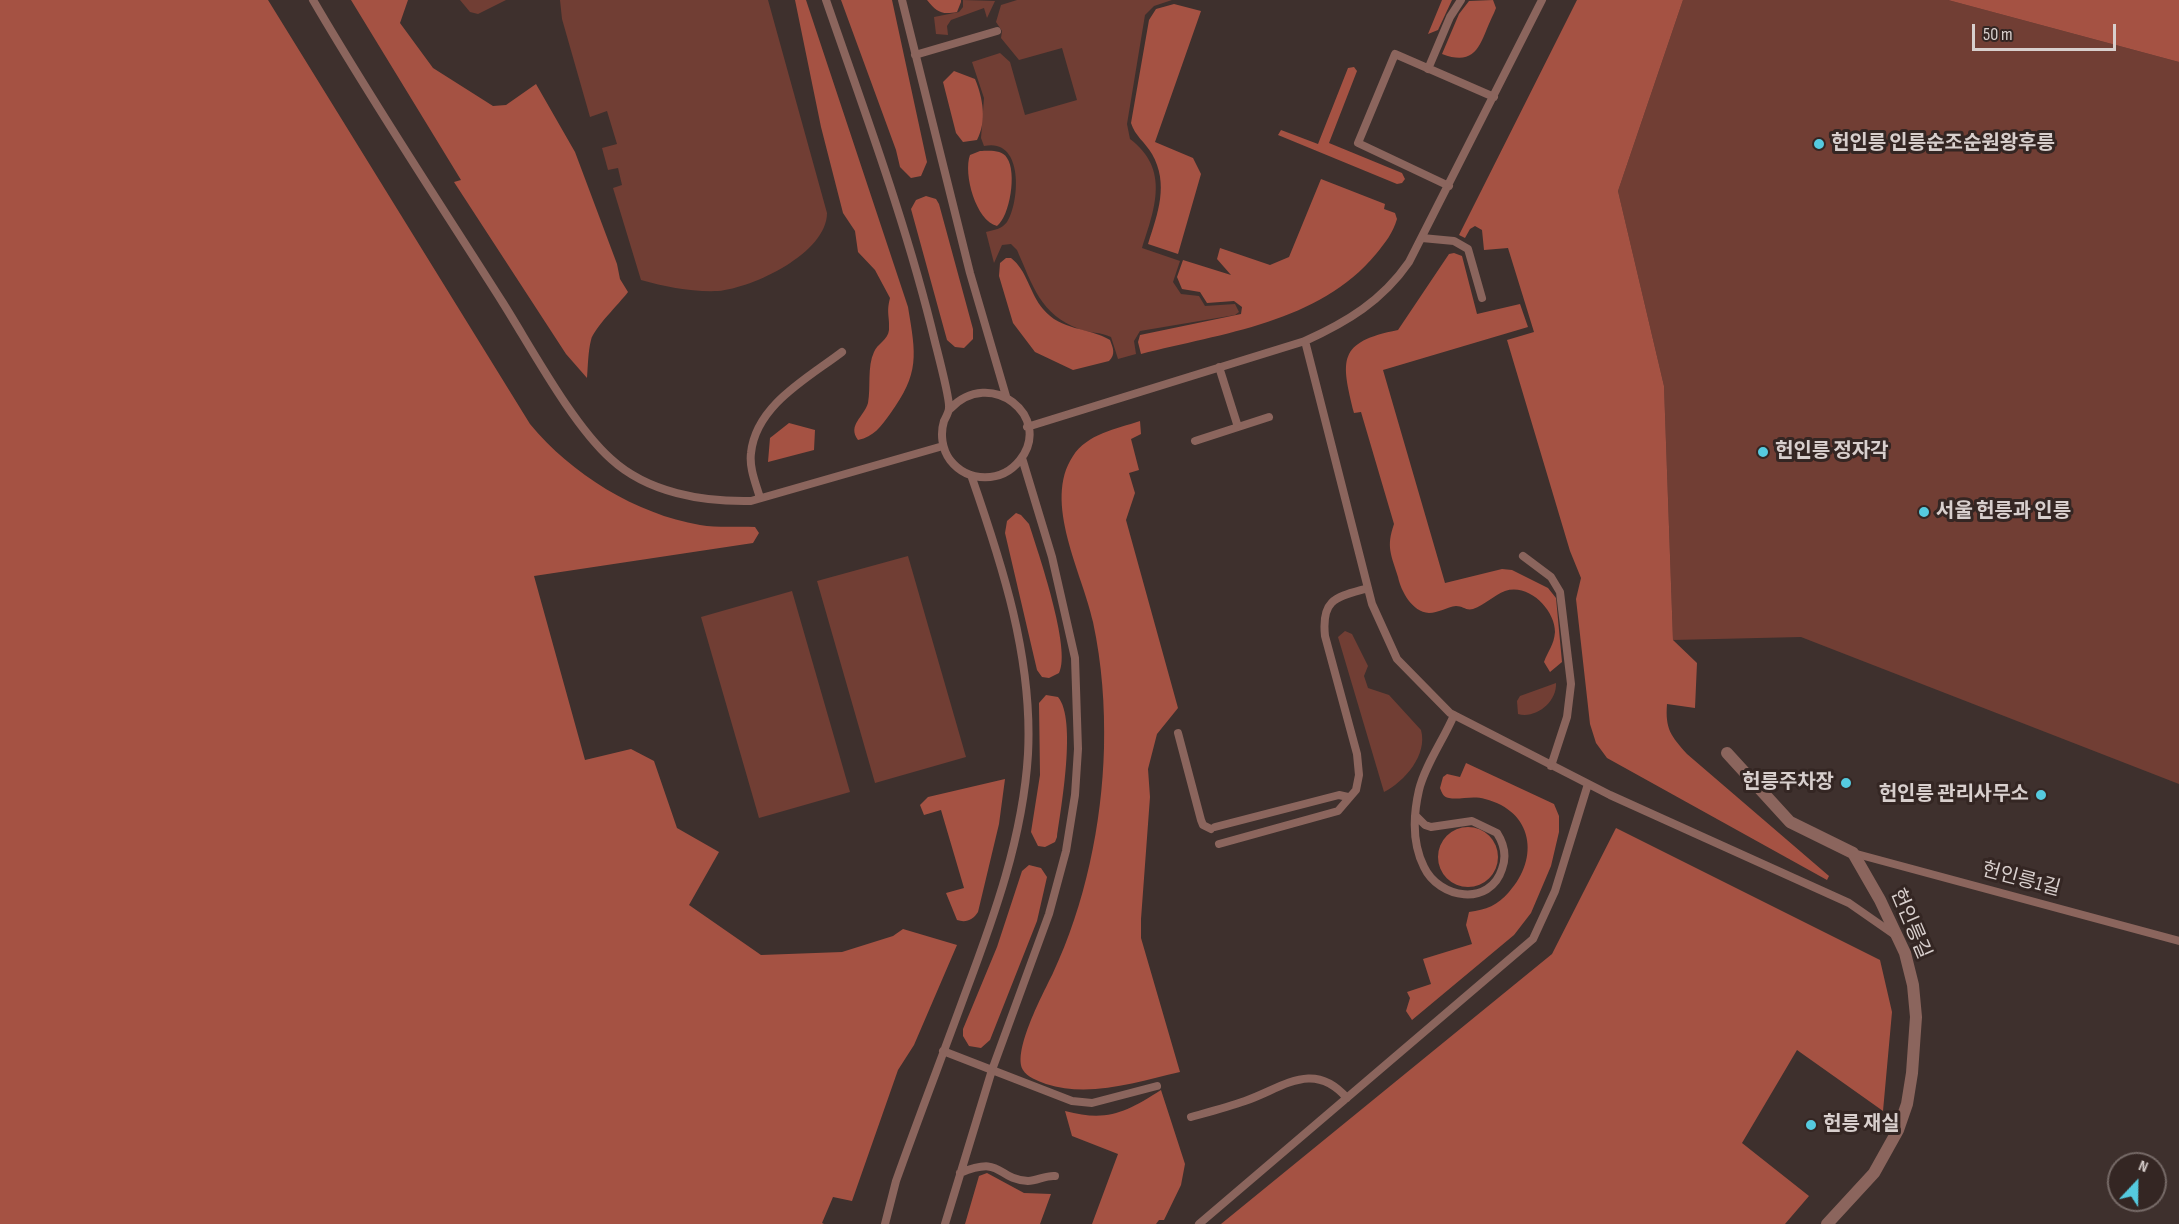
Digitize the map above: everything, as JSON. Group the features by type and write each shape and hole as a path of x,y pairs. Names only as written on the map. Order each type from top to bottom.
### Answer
{"street":[{"path":"1727,753 1790,822 1853,853"},
{"name":"헌인릉길","path":"1827,1224 1874,1173 1898,1130 1907,1104 1916,1017 1913,985 1905,953 1853,853"}],"lane":[{"path":"313,0 355,72 549,376 601,449 625,470 677,493 724,502 760,498 943,446"},
{"path":"826,0 898,208 928,313 950,409"},
{"path":"902,0 970,273 1006,396"},
{"path":"1428,69 1450,17 1461,0"},
{"path":"1028,427 1305,341 1342,325 1383,294 1396,281 1422,238 1542,0"},
{"path":"915,55 997,31"},
{"path":"1449,186 1358,143 1395,54 1494,97"},
{"path":"1422,238 1454,241 1468,249 1482,298"},
{"path":"1305,341 1368,588 1397,659 1454,715 1588,784 1849,903 1898,938"},
{"path":"760,498 753,476 751,454 756,434 779,400 842,352"},
{"path":"1219,367 1238,427"},
{"path":"978,392 992,392 1006,396 1017,405 1028,427 1027,445 1022,458 1012,469 999,476 985,478 971,475 958,468 948,458 943,446 942,431 950,409 964,396 978,392"},
{"path":"1195,441 1269,417"},
{"path":"945,1224 992,1070 1049,914 1066,851 1074,805 1078,748 1075,658 1052,557 1022,458"},
{"path":"885,1224 896,1182 999,900 1015,835 1028,754 1026,685 1019,639 1001,565 971,475"},
{"path":"1523,556 1551,577 1560,592 1571,684 1567,717 1551,766"},
{"path":"1219,844 1338,812 1356,790 1359,767 1325,636 1323,620 1327,608 1335,598 1368,588"},
{"path":"1416,816 1425,825 1431,827 1472,821 1497,833 1504,849 1504,865 1496,881 1482,893 1472,895 1446,890 1425,870 1418,854 1414,834 1416,816 1419,789 1454,715"},
{"path":"1178,733 1203,825 1213,828 1339,795 1348,797"},
{"path":"1199,1224 1537,934 1555,891 1588,784"},
{"name":"헌인릉1길","path":"1853,853 2179,941"},
{"path":"944,1051 1072,1101 1083,1103 1157,1086"},
{"path":"1191,1117 1246,1101 1297,1079 1307,1077 1333,1085 1347,1098"},
{"path":"960,1173 992,1165 1029,1181 1055,1176"}],"shaded area":[{"path":"0,0 268,0 530,424 546,442 585,475 606,489 652,512 700,525 755,527 759,533 753,543 534,576 585,760 631,749 654,761 677,828 719,852 689,905 761,955 842,952 893,936 903,929 957,945 914,1045 898,1070 852,1201 833,1197 822,1223 824,1224 0,1224"},
{"path":"351,0 408,0 400,23 433,68 493,106 506,105 536,84 575,152 617,264 620,279 628,292 593,335 589,349 587,378 566,354 454,182 461,180"},
{"path":"460,0 506,0 478,14 470,12"},
{"path":"560,0 768,0 827,213 824,228 815,242 786,266 768,276 733,288 718,291 688,290 641,280 613,188 622,185 618,168 608,170 602,148 617,144 607,111 590,117 562,19"},
{"path":"795,0 806,0 908,307 911,324 914,351 907,387 880,427 873,434 858,440 854,430 855,425 868,403 870,371 875,349 887,337 889,330 890,298 875,270 858,252 855,231 843,213 821,127"},
{"path":"841,0 892,0 927,162 921,176 911,178 900,167 896,150"},
{"path":"927,0 961,0 961,2 957,12 943,13"},
{"path":"963,0 995,1 987,18 984,8 951,20 947,26 948,35 936,34 934,17 959,12 963,7"},
{"path":"1017,0 1172,0 1154,6 1145,15 1127,124 1130,139 1143,151 1151,163 1155,176 1154,204 1142,248 1180,261 1173,282 1181,294 1199,296 1205,306 1235,304 1239,312 1235,315 1140,331 1134,341 1136,354 1118,359 1111,337 1079,329 1066,323 1046,307 1033,287 1017,250 1011,244 1002,245 994,263 986,232 1000,228 1007,222 1015,200 1015,173 1006,151 997,146 984,146 981,138 984,98 972,62 1000,53 1010,62 1025,115 1077,100 1062,48 1019,60 1001,38 1002,31 996,22 1001,5"},
{"path":"1442,0 1452,0 1438,30 1428,34"},
{"path":"1493,0 1496,8 1477,49 1471,55 1464,57 1442,54 1459,14 1469,1"},
{"path":"1577,0 1683,0 1618,191 1664,386 1673,640 1697,663 1695,708 1667,704 1668,726 1673,737 1687,754 1829,876 1827,880 1607,758 1596,743 1590,724 1576,599 1581,578 1570,551 1507,340 1534,332 1508,248 1484,250 1482,230 1475,226 1470,229 1465,238 1459,235"},
{"name":"서울 헌릉과 인릉","path":"1683,0 1948,0 2179,62 2179,784 1801,637 1673,640 1664,386 1618,191"},
{"path":"1948,0 2179,0 2179,62"},
{"path":"1174,4 1201,11 1155,142 1193,158 1201,174 1178,254 1148,244 1160,199 1160,176 1152,154 1131,123 1149,20 1156,9"},
{"path":"1354,67 1357,71 1329,143 1402,173 1405,179 1402,183 1397,184 1278,135 1281,130 1318,144 1348,68"},
{"path":"954,71 975,79 978,86 983,117 977,140 963,142 956,133 943,82"},
{"path":"980,151 1002,153 1010,165 1012,183 1009,204 1002,221 997,226 983,215 977,206 970,184 968,163 970,155"},
{"path":"1321,179 1385,204 1384,209 1395,213 1397,219 1383,246 1353,277 1327,296 1268,322 1141,354 1138,342 1140,335 1241,314 1242,307 1234,301 1207,303 1200,292 1182,289 1177,277 1183,260 1231,275 1217,259 1220,248 1270,265 1289,257"},
{"path":"926,196 936,199 939,204 973,329 973,339 964,348 955,347 947,340 911,209 916,200"},
{"path":"1449,254 1462,256 1477,314 1520,304 1528,327 1383,370 1445,583 1502,569 1512,570 1548,588 1556,598 1562,662 1550,672 1544,662 1553,641 1554,624 1546,607 1531,595 1523,591 1505,591 1473,609 1456,606 1429,613 1417,609 1408,600 1399,583 1390,551 1394,524 1361,412 1354,413 1347,379 1348,356 1364,341 1398,330"},
{"path":"1006,258 1011,258 1021,269 1039,303 1050,316 1066,325 1110,340 1113,353 1109,361 1073,370 1035,352 1013,323 999,276 1000,263"},
{"path":"1140,421 1141,434 1131,439 1139,470 1129,473 1135,493 1126,520 1178,708 1157,734 1148,769 1150,797 1141,938 1180,1072 1113,1087 1063,1088 1046,1084 1027,1075 1021,1061 1030,1022 1064,947 1083,892 1090,864 1103,777 1104,732 1099,654 1088,603 1068,538 1063,516 1062,495 1065,474 1073,456 1086,442 1103,433"},
{"path":"789,423 815,430 814,450 768,462 770,438"},
{"path":"1016,513 1029,524 1058,623 1062,661 1059,673 1049,678 1042,677 1037,670 1005,533 1007,521"},
{"path":"908,556 966,757 875,783 817,581"},
{"path":"792,591 850,792 759,818 701,617"},
{"path":"1345,631 1352,634 1368,666 1364,676 1368,688 1389,695 1421,730 1421,749 1413,767 1399,782 1384,792 1338,637"},
{"path":"1556,683 1553,697 1544,708 1532,714 1518,714 1517,701 1520,696"},
{"path":"1046,695 1058,697 1064,708 1067,743 1057,837 1055,842 1045,847 1038,846 1031,832 1040,775 1039,703"},
{"path":"1466,763 1554,804 1559,816 1559,832 1551,866 1531,913 1514,935 1412,1020 1406,1011 1410,998 1407,992 1431,984 1423,959 1472,944 1466,925 1469,912 1496,904 1509,892 1519,879 1528,851 1527,837 1522,825 1501,805 1476,797 1449,798 1442,793 1440,788 1443,777 1447,774 1460,777"},
{"path":"1005,779 999,824 978,912 969,920 957,920 946,893 964,888 941,810 924,815 920,805 928,797"},
{"path":"1462,827 1474,827 1490,835 1496,845 1498,857 1496,869 1490,879 1474,887 1462,887 1446,879 1438,863 1438,851 1446,835"},
{"path":"1616,828 1880,960 1892,1012 1883,1111 1797,1050 1742,1143 1809,1196 1785,1224 1221,1224 1552,954"},
{"path":"1029,865 1041,868 1047,877 1037,921 990,1040 981,1048 969,1046 963,1036 963,1029 997,947 1022,871"},
{"path":"1161,1090 1185,1164 1181,1185 1164,1220 1159,1220 1156,1224 1092,1224 1118,1154 1072,1136 1065,1111 1093,1116 1115,1113 1137,1105"},
{"path":"987,1173 1024,1193 1051,1194 1040,1224 965,1224 979,1176"}],"place":[{"name":"헌인릉 인릉순조순원왕후릉","path":"1819,144"},
{"name":"헌인릉 정자각","path":"1763,452"},
{"name":"서울 헌릉과 인릉","path":"1924,512"},
{"name":"헌릉주차장","path":"1846,783"},
{"name":"헌인릉 관리사무소","path":"2041,795"},
{"name":"헌릉 재실","path":"1811,1125"}]}
